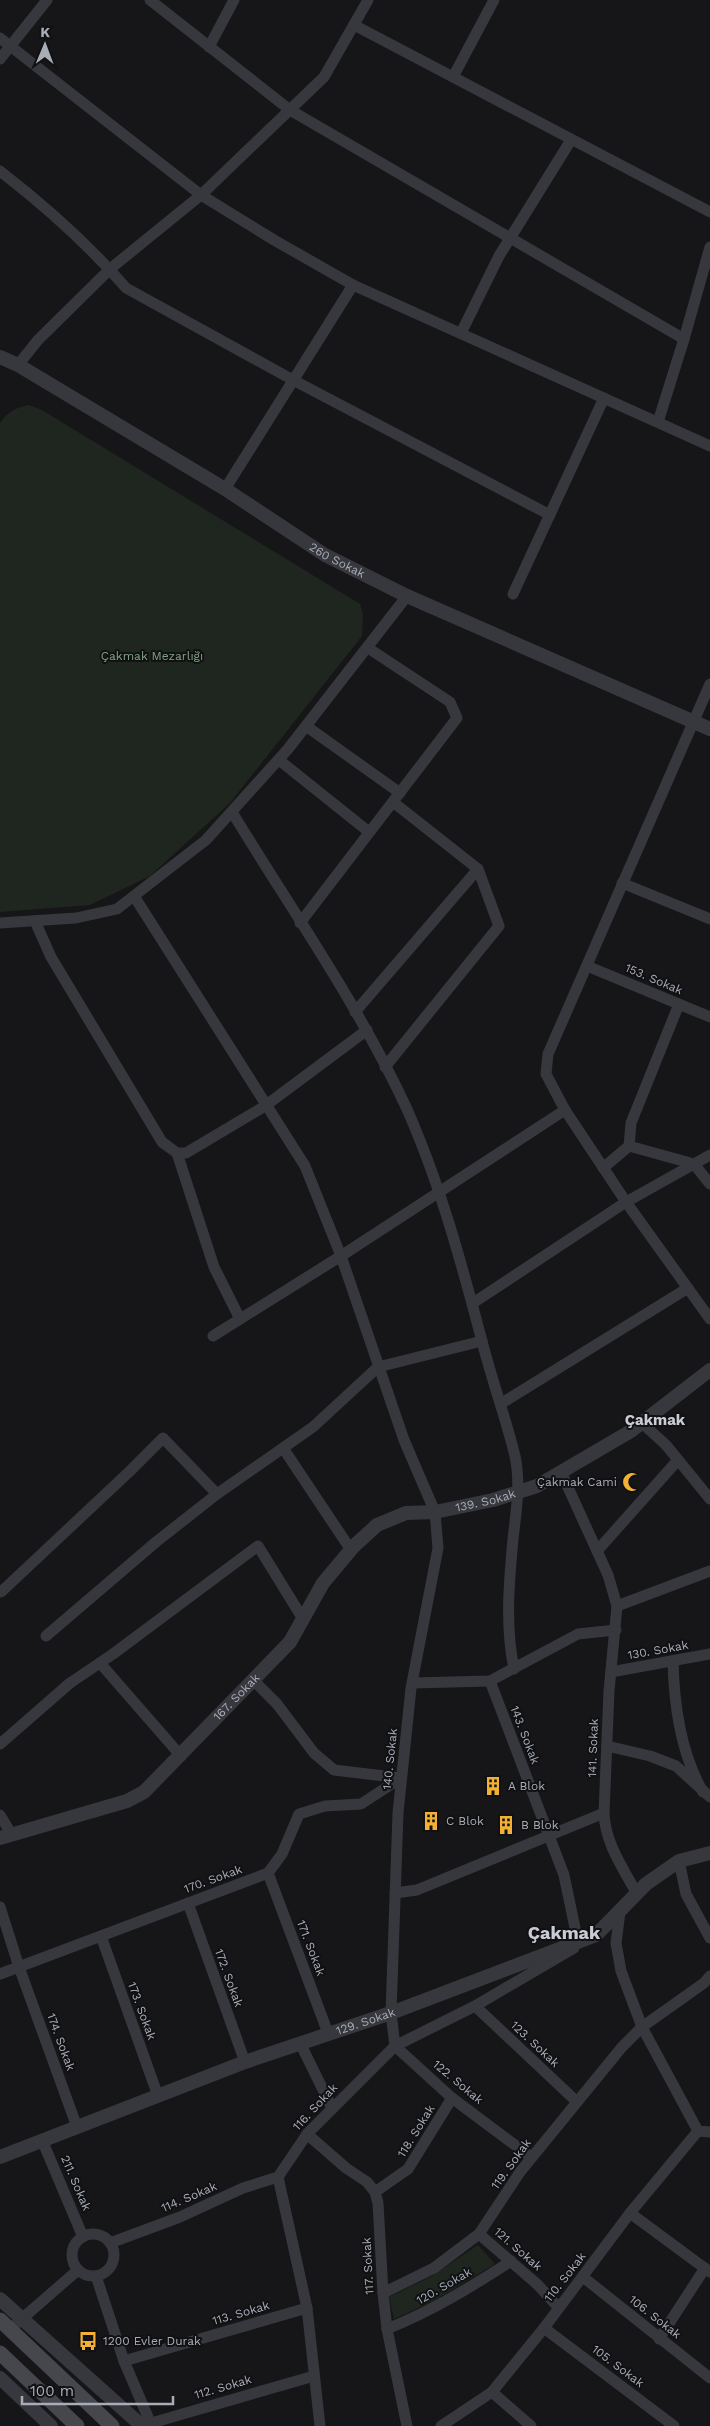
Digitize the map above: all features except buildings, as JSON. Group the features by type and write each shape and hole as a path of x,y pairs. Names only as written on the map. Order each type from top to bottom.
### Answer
{"main road":[{"path":"5,2324 112,2426"},
{"path":"0,2353 77,2426"}],"street":[{"path":"0,59 47,0"},
{"path":"150,0 290,110 684,339"},
{"path":"209,47 234,0"},
{"path":"18,365 38,340 110,269 201,195 324,77 368,0"},
{"path":"453,77 494,0"},
{"path":"354,25 710,212"},
{"path":"0,38 201,195 274,240 354,285 710,446"},
{"path":"461,334 510,238 571,140"},
{"path":"0,171 23,189 110,269 126,288 293,380 550,515"},
{"path":"658,422 710,247"},
{"path":"225,488 354,285"},
{"name":"260 Sokak","path":"0,357 18,365 225,488 325,556 407,596 710,729"},
{"path":"514,594 604,398"},
{"path":"0,922 76,918 117,909 206,840 278,760 407,596"},
{"path":"300,923 457,718 450,702 368,648"},
{"path":"710,684 695,722 622,883 548,1054 546,1074 565,1110 603,1168 710,1319"},
{"path":"306,726 396,797 478,869 500,926 385,1067"},
{"path":"278,760 369,832"},
{"path":"232,812 366,1030 406,1108 439,1192 502,1403 515,1458 518,1492 508,1612 510,1650 514,1668"},
{"path":"355,1012 478,869"},
{"path":"622,883 710,919"},
{"name":"140. Sokak","path":"134,896 265,1106 305,1166 341,1256 404,1440 435,1512 438,1548 411,1688 398,1812 391,2013"},
{"path":"35,921 50,957 162,1142 177,1153 214,1267 240,1319"},
{"name":"153. Sokak","path":"587,966 710,1017"},
{"path":"603,1168 629,1146 631,1122 679,1004"},
{"path":"177,1153 186,1153 265,1106 366,1030"},
{"path":"213,1336 341,1256 565,1110"},
{"path":"629,1146 694,1164 710,1184"},
{"path":"473,1303 626,1202 710,1155"},
{"path":"502,1403 688,1288"},
{"path":"46,1636 156,1542 217,1494 313,1427 378,1367 482,1341"},
{"name":"139. Sokak","path":"435,1512 537,1486 642,1423 710,1370"},
{"path":"642,1423 678,1460 710,1499"},
{"path":"0,1592 163,1438 217,1494"},
{"path":"283,1448 350,1550"},
{"path":"597,1551 678,1460"},
{"name":"141. Sokak","path":"561,1472 608,1575 617,1606 611,1672 604,1825 612,1849 636,1894"},
{"name":"167. Sokak","path":"6,1837 127,1801 144,1792 290,1642 323,1583 350,1550 377,1525 406,1512 435,1512"},
{"path":"0,1744 70,1683 100,1663 258,1546 303,1619"},
{"path":"617,1606 710,1571"},
{"path":"413,1683 490,1681 578,1634 616,1630"},
{"name":"130. Sokak","path":"611,1672 710,1654"},
{"path":"673,1661 674,1687 688,1763 706,1794"},
{"path":"100,1663 181,1756"},
{"path":"253,1680 277,1704 314,1754 334,1770 402,1778"},
{"name":"143. Sokak","path":"490,1681 564,1875 578,1942"},
{"path":"607,1746 650,1756 676,1766 706,1794"},
{"path":"268,1873 282,1854 299,1814 325,1806 360,1804 402,1778"},
{"path":"395,1893 417,1890 604,1813"},
{"path":"0,1814 6,1837"},
{"name":"129. Sokak","path":"0,2157 245,2062 391,2013 596,1935 646,1884 679,1861 710,1853"},
{"path":"679,1861 686,1894 710,1938"},
{"name":"170. Sokak","path":"0,1974 268,1873"},
{"name":"171. Sokak","path":"268,1873 328,2033"},
{"name":"172. Sokak","path":"188,1903 245,2062"},
{"name":"174. Sokak","path":"0,1907 5,1940 19,1967 77,2127"},
{"path":"620,1912 616,1943 620,1971 642,2027 698,2131 710,2132"},
{"name":"116. Sokak","path":"278,2177 307,2134 395,2046 475,2006 596,1935"},
{"name":"173. Sokak","path":"100,1936 158,2096"},
{"name":"119. Sokak","path":"383,2293 434,2268 479,2234 532,2157 576,2101 642,2027 704,1983 710,1976"},
{"name":"123. Sokak","path":"475,2006 576,2101"},
{"path":"391,2013 395,2046"},
{"path":"300,2043 332,2108"},
{"name":"122. Sokak","path":"395,2046 452,2098 532,2157"},
{"name":"118. Sokak","path":"375,2192 408,2169 452,2098"},
{"name":"110. Sokak","path":"441,2426 492,2392 544,2328 630,2213 698,2131"},
{"path":"307,2134 346,2168 367,2182 375,2192"},
{"name":"211. Sokak","path":"42,2140 83,2237"},
{"path":"278,2177 307,2308 320,2426"},
{"name":"114. Sokak","path":"110,2243 180,2217 243,2188 278,2177"},
{"name":"117. Sokak","path":"375,2192 378,2203 387,2329 407,2426"},
{"path":"630,2213 708,2270 659,2339"},
{"name":"121. Sokak","path":"479,2234 538,2285 558,2308"},
{"path":"98,2235 110,2243 114,2257 111,2266 105,2273 96,2276 86,2276 78,2270 73,2262 72,2252 76,2243 83,2237 98,2235"},
{"name":"120. Sokak","path":"387,2329 419,2316 461,2294 511,2261"},
{"path":"5,2324 22,2319 78,2270"},
{"path":"96,2276 144,2425"},
{"name":"106. Sokak","path":"583,2277 710,2378"},
{"path":"0,2299 144,2425"},
{"name":"113. Sokak","path":"124,2361 307,2308"},
{"name":"105. Sokak","path":"544,2328 674,2426"},
{"name":"112. Sokak","path":"144,2425 314,2376"},
{"path":"0,2378 51,2426"},
{"path":"492,2392 531,2426"}],"green space":[{"name":"Çakmak Mezarlığı","path":"29,405 42,410 360,604 363,614 362,636 230,803 150,876 90,905 0,912 0,423 13,411"},
{"path":"478,2245 495,2264 433,2301 394,2319 389,2297 432,2276"}],"place":[{"name":"Çakmak Cami","path":"632,1482"},
{"name":"A Blok","path":"493,1786"},
{"name":"C Blok","path":"431,1821"},
{"name":"B Blok","path":"506,1825"},
{"name":"1200 Evler Durak","path":"88,2341"}],"district":[{"name":"Çakmak","path":"655,1420"},
{"name":"Çakmak","path":"564,1932"}]}
